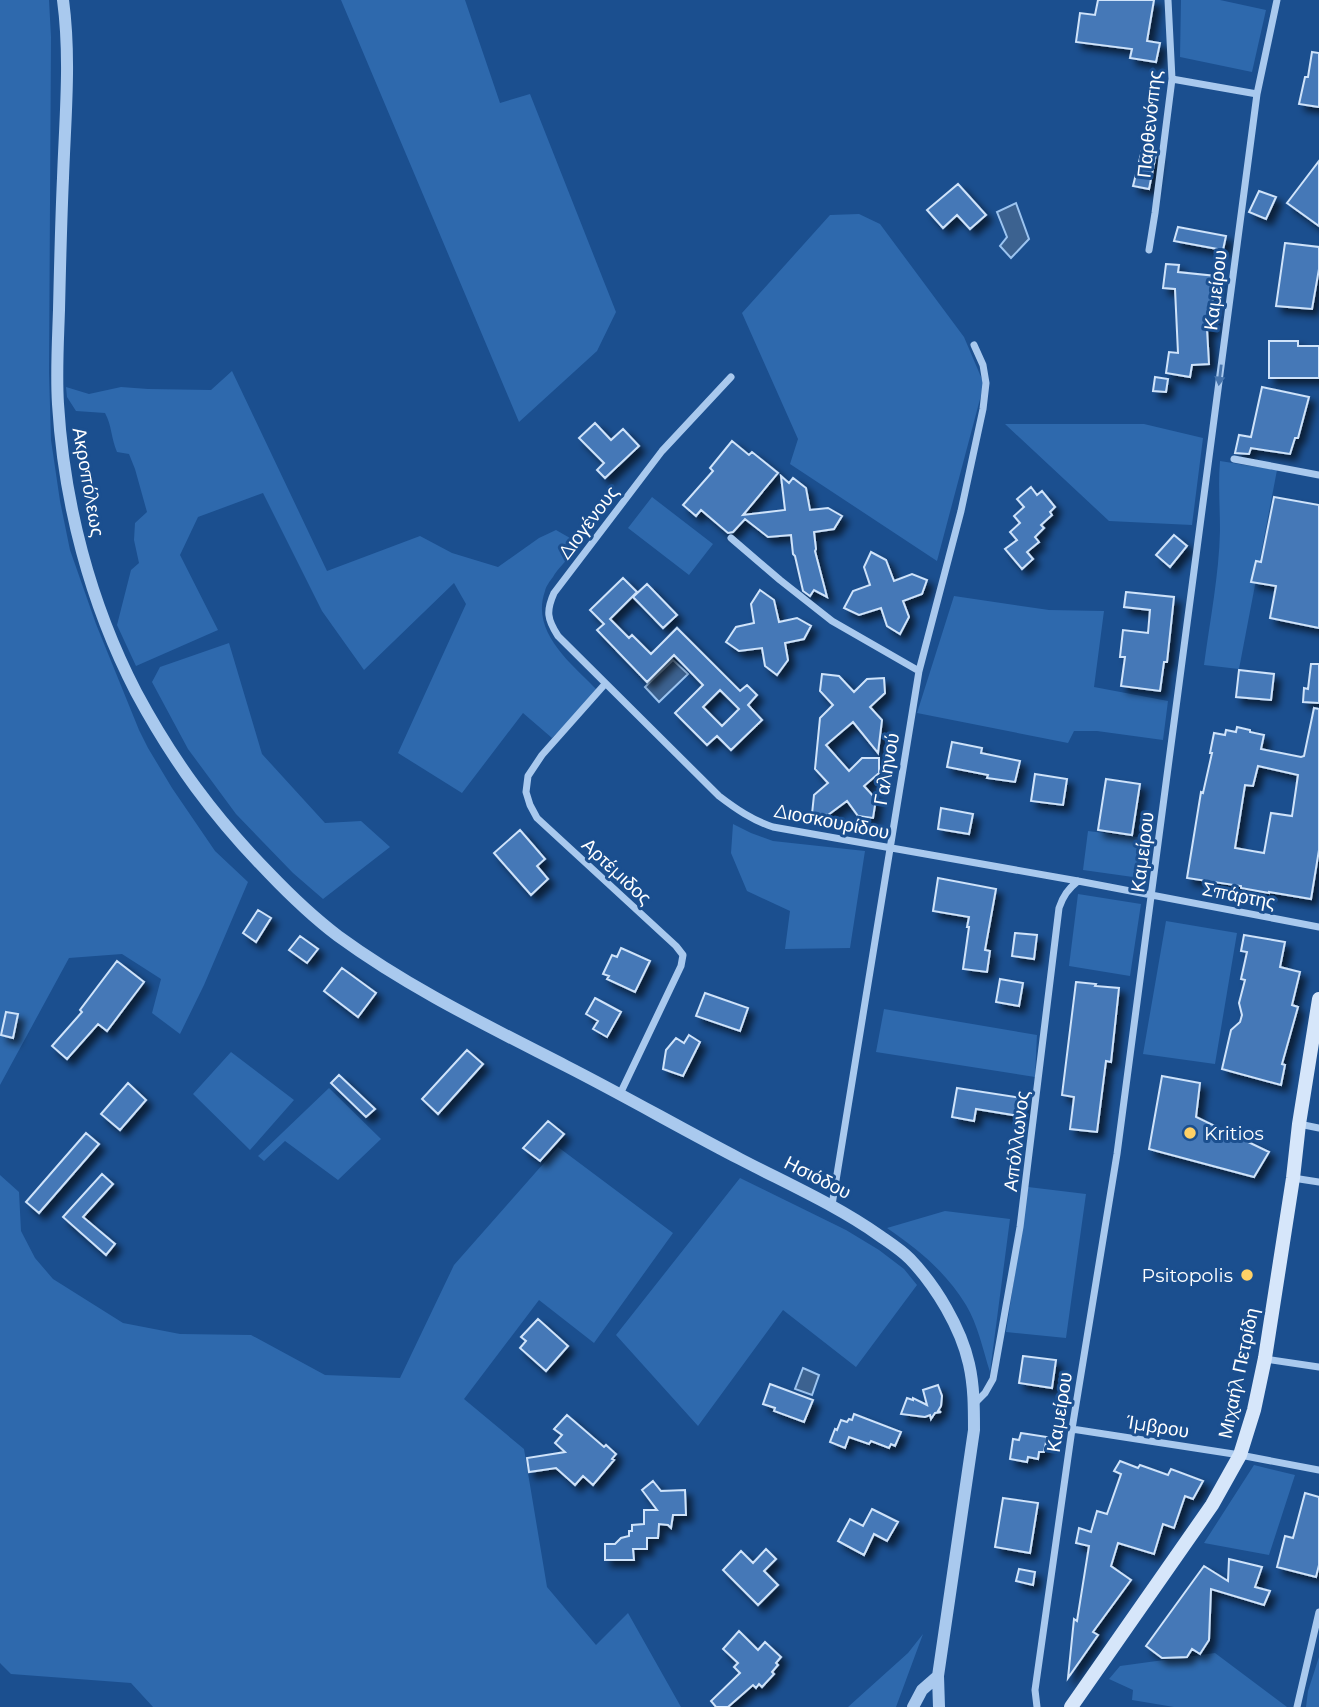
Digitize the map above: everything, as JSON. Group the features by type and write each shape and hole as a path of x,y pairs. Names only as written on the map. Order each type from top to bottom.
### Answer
{"main road":[{"name":"Μιχαήλ Πετρίδη","path":"1072,1707 1212,1505 1240,1455 1254,1410 1265,1359 1319,999"}],"street":[{"name":"Ακροπόλεως","path":"63,0 66,20 66,76 57,400 71,505 81,548 112,638 135,688 173,755 236,839 299,904"},
{"name":"Παρθενόπης","path":"1149,250 1171,79 1168,0"},
{"name":"Καμείρου","path":"1037,1707 1035,1690 1072,1429 1117,1154 1257,94 1277,0"},
{"path":"1171,79 1257,94"},
{"name":"Γαληνού","path":"832,1205 919,671 961,511 983,409 985,374 974,345"},
{"name":"Διογένους","path":"548,615 554,593 662,451 731,377"},
{"path":"1234,460 1319,475"},
{"path":"731,538 832,621 919,671"},
{"name":"Διοσκουρίδου","path":"548,615 558,636 605,684 719,796 742,814 758,822 773,827 1152,894"},
{"name":"Αρτέμιδος","path":"605,684 542,755 528,775 526,792 537,818 676,946 682,955 681,966 619,1095"},
{"name":"Απόλλωνος","path":"974,1404 985,1393 993,1379 1020,1227 1059,908 1069,888 1077,881"},
{"name":"Σπάρτης","path":"1152,894 1319,927"},
{"name":"Ησιόδου","path":"299,904 337,935 412,985 737,1158 832,1205 859,1221 909,1258 935,1292 962,1341 970,1366 974,1404 974,1430 938,1676 939,1704"},
{"path":"1299,1124 1319,1128"},
{"path":"1293,1178 1319,1182"},
{"path":"1265,1359 1319,1367"},
{"name":"Ίμβρου","path":"1072,1429 1319,1470"},
{"path":"1297,1707 1319,1612"},
{"path":"914,1707 922,1690 938,1676"},
{"path":"914,1707 925,1701 939,1704"}],"shaded area":[{"path":"0,0 49,0 51,440 70,550 96,624 148,748 215,851 248,882 180,1034 152,1013 161,979 122,954 69,958 0,1085"},
{"path":"341,0 465,0 500,103 530,94 616,312 597,351 519,422"},
{"path":"1181,0 1220,0 1266,10 1252,72 1180,57"},
{"path":"1016,203 1029,239 1011,258 1000,246 1007,237 997,212"},
{"path":"859,214 880,224 964,337 984,384 937,561 790,464 798,439 742,313 830,215"},
{"path":"232,371 327,571 420,536 452,553 498,567 539,538 556,530 577,542 573,552 546,587 542,606 543,621 556,647 598,691 552,738 523,713 462,793 398,753 466,604 454,583 364,670 322,611 263,493 198,517 180,555 218,630 136,666 117,625 131,570 139,563 134,540 135,523 147,512 129,454 117,452 105,413 76,411 67,397 66,387 89,394 121,387 211,390"},
{"path":"1005,424 1144,424 1203,438 1192,525 1109,521"},
{"path":"1220,461 1277,470 1239,669 1204,665 1219,548"},
{"path":"652,497 713,544 689,575 628,528"},
{"path":"954,596 1049,610 1104,611 1094,687 1168,701 1163,740 1097,731 1074,731 1068,743 917,713"},
{"path":"229,643 262,754 325,823 361,821 390,847 323,899 293,873 236,814 188,749 152,682 160,667"},
{"path":"673,660 688,674 659,702 645,687"},
{"path":"733,824 773,841 865,851 850,948 785,949 790,911 747,891 731,853"},
{"path":"1088,831 1145,838 1140,878 1083,870"},
{"path":"1078,894 1141,904 1130,976 1069,966"},
{"path":"1166,921 1237,933 1215,1064 1143,1054"},
{"path":"884,1009 1037,1035 1035,1077 876,1052"},
{"path":"231,1052 294,1100 250,1150 193,1094"},
{"path":"329,1088 381,1139 338,1180 285,1141 264,1161 258,1156"},
{"path":"558,1147 673,1233 594,1343 539,1300 464,1399 524,1449 547,1587 596,1645 628,1613 681,1707 153,1707 131,1683 11,1674 0,1663 0,1175 19,1192 21,1231 35,1258 53,1279 123,1323 180,1334 251,1335 325,1375 400,1378 454,1265"},
{"path":"740,1178 846,1230 904,1269 917,1285 856,1367 783,1310 698,1426 616,1335"},
{"path":"1028,1187 1086,1194 1066,1338 1006,1332"},
{"path":"945,1211 1010,1219 990,1372 974,1321 958,1293 931,1262 887,1228"},
{"path":"803,1368 819,1375 812,1395 795,1389"},
{"path":"1254,1465 1295,1475 1269,1555 1204,1543"},
{"path":"923,1634 896,1707 848,1707 908,1653"},
{"path":"1215,1653 1287,1707 1174,1707 1132,1700 1133,1690 1109,1679 1120,1666"},
{"path":"1319,1657 1319,1707 1306,1707 1308,1691"}],"building":[{"path":"1098,0 1154,0 1147,41 1160,43 1156,62 1130,58 1132,49 1076,42 1080,13 1095,15"},
{"path":"1312,52 1319,53 1319,107 1299,104 1305,77 1308,77"},
{"path":"1142,150 1156,154 1149,189 1133,186"},
{"path":"1319,161 1319,226 1287,203"},
{"path":"958,184 986,215 970,229 957,215 943,228 927,210"},
{"path":"1259,191 1276,197 1266,219 1249,212"},
{"path":"1178,227 1226,236 1223,250 1174,241"},
{"path":"1285,243 1319,247 1319,269 1312,309 1276,306"},
{"path":"1166,264 1179,265 1178,272 1216,276 1212,305 1213,329 1207,329 1209,364 1192,365 1190,377 1166,373 1169,352 1178,353 1175,289 1163,288"},
{"path":"1269,341 1298,341 1298,346 1319,346 1319,378 1269,378"},
{"path":"1155,377 1168,379 1166,392 1153,391"},
{"path":"1262,387 1309,397 1298,438 1295,438 1290,454 1251,448 1249,454 1235,453 1239,435 1251,437"},
{"path":"595,423 611,440 623,429 639,446 605,478 597,470 604,463 579,438"},
{"path":"732,441 749,455 752,452 778,473 743,515 785,510 781,476 789,483 793,478 806,488 810,510 828,508 842,516 834,529 814,532 815,551 827,597 814,590 810,596 803,591 791,535 768,537 745,519 733,532 728,533 701,510 696,516 683,505 713,471 710,468"},
{"path":"1031,487 1037,495 1042,491 1055,507 1050,512 1052,515 1041,525 1044,528 1035,537 1039,542 1027,552 1033,559 1022,569 1005,549 1017,540 1010,532 1020,523 1014,516 1024,507 1017,499"},
{"path":"1274,497 1319,505 1319,628 1270,618 1276,586 1251,582 1256,561 1261,562"},
{"path":"1174,535 1187,546 1170,567 1156,555"},
{"path":"871,552 886,560 894,581 912,574 927,580 922,594 903,601 909,617 900,634 887,626 881,608 859,615 844,608 853,591 870,585 864,567"},
{"path":"623,578 637,592 610,619 629,638 632,635 651,654 677,628 740,691 747,685 757,695 748,705 762,720 731,750 717,736 707,745 675,713 703,685 674,655 647,682 597,630 604,624 590,610","holes":["720,690 739,709 722,726 703,707"]},
{"path":"647,584 677,615 663,628 633,597"},
{"path":"760,590 774,600 779,622 797,618 811,626 804,639 785,643 788,660 777,675 765,666 762,648 739,651 726,642 736,627 754,623 751,604"},
{"path":"1126,592 1174,597 1167,662 1164,662 1160,691 1121,686 1125,657 1120,657 1123,630 1148,633 1150,610 1124,607"},
{"path":"1311,664 1319,664 1319,703 1303,702 1304,688 1308,689"},
{"path":"1239,670 1274,674 1271,700 1236,697"},
{"path":"822,674 839,676 854,692 867,679 884,678 885,693 870,707 882,720 878,753 853,722 826,745 849,771 862,758 879,758 879,773 864,786 876,799 873,818 858,816 847,801 828,815 812,814 814,795 828,783 815,769 820,718 833,705 820,691"},
{"path":"1314,708 1319,709 1319,850 1311,899 1187,878 1214,733 1225,735 1226,730 1236,732 1237,727 1250,730 1264,735 1261,749 1304,756","holes":["1258,766 1298,775 1292,816 1271,813 1264,853 1235,848 1245,785 1253,786"]},
{"path":"952,742 982,748 981,753 1020,761 1015,782 987,778 988,775 947,767"},
{"path":"1035,774 1067,779 1063,805 1031,801"},
{"path":"1106,779 1140,784 1132,835 1098,830"},
{"path":"941,808 973,814 969,834 938,829"},
{"path":"520,830 545,859 537,866 548,879 531,895 494,853"},
{"path":"938,878 996,889 985,950 990,951 987,972 963,969 969,917 933,911"},
{"path":"258,910 271,918 256,942 243,933"},
{"path":"1015,933 1037,935 1034,959 1012,956"},
{"path":"1244,935 1285,942 1280,967 1300,972 1292,1005 1298,1007 1282,1064 1285,1065 1281,1085 1222,1069 1231,1030 1240,1022 1242,1015 1239,1003 1245,980 1241,979 1247,952 1241,951"},
{"path":"300,936 318,949 307,963 289,950"},
{"path":"621,948 650,961 635,992 607,979 609,976 603,974 612,955 617,957"},
{"path":"117,961 144,982 107,1031 98,1024 67,1059 52,1046 82,1012 80,1010"},
{"path":"342,968 376,993 358,1017 324,991"},
{"path":"1000,979 1023,983 1019,1006 996,1002"},
{"path":"1076,982 1119,988 1111,1062 1106,1061 1097,1132 1070,1129 1074,1097 1062,1095"},
{"path":"705,993 748,1008 740,1031 696,1016"},
{"path":"595,998 621,1012 607,1037 593,1029 598,1021 586,1014"},
{"path":"6,1012 18,1014 13,1038 1,1035"},
{"path":"689,1035 700,1042 683,1076 663,1069 666,1050 676,1038 684,1043"},
{"path":"467,1050 483,1064 438,1114 422,1099"},
{"path":"339,1075 375,1109 366,1117 331,1083"},
{"name":"Kritios","path":"1162,1076 1200,1083 1196,1117 1269,1152 1254,1177 1149,1149"},
{"path":"128,1083 146,1100 120,1130 101,1114"},
{"path":"957,1088 1022,1098 1019,1116 976,1109 974,1121 952,1117"},
{"path":"548,1121 564,1134 540,1161 523,1148"},
{"path":"86,1133 99,1144 39,1213 26,1202"},
{"path":"102,1174 113,1184 83,1217 115,1244 106,1255 63,1217"},
{"path":"538,1319 568,1346 546,1371 520,1348 526,1341 521,1337"},
{"path":"1023,1356 1056,1360 1052,1388 1019,1383"},
{"path":"770,1384 813,1400 804,1422 763,1404"},
{"path":"938,1385 942,1396 938,1411 941,1412 935,1413 931,1419 930,1415 925,1417 901,1414 907,1398 927,1405 923,1390"},
{"path":"854,1414 901,1432 895,1446 891,1444 889,1448 849,1437 845,1448 830,1442 841,1420 852,1420"},
{"path":"567,1415 616,1454 593,1485 583,1476 575,1485 556,1468 529,1472 527,1458 565,1452 555,1443 562,1435 554,1429"},
{"path":"1021,1433 1047,1437 1044,1452 1039,1452 1038,1459 1028,1457 1027,1462 1010,1459 1013,1439 1019,1440"},
{"path":"1120,1461 1168,1475 1171,1469 1203,1481 1193,1499 1185,1496 1174,1528 1163,1524 1154,1554 1118,1543 1111,1566 1131,1580 1093,1632 1098,1635 1068,1678 1074,1619 1077,1621 1089,1546 1076,1543 1079,1528 1091,1532 1097,1511 1107,1514 1121,1474 1114,1471"},
{"path":"653,1481 661,1491 685,1490 686,1515 673,1515 671,1528 659,1524 658,1538 647,1538 647,1549 633,1549 634,1560 605,1560 605,1544 615,1544 621,1538 629,1536 632,1525 644,1524 644,1510 657,1510 642,1490"},
{"path":"1305,1493 1319,1497 1319,1565 1316,1577 1277,1567 1285,1536 1293,1538"},
{"path":"1003,1498 1038,1503 1030,1553 995,1547"},
{"path":"872,1509 898,1522 887,1541 874,1534 864,1555 838,1541 850,1519 863,1526"},
{"path":"766,1549 776,1559 764,1571 778,1585 758,1605 723,1570 741,1551 753,1563"},
{"path":"1229,1559 1262,1567 1255,1587 1270,1591 1264,1605 1211,1589 1209,1640 1200,1654 1192,1649 1187,1657 1162,1658 1146,1646 1204,1566 1228,1581"},
{"path":"1019,1569 1035,1572 1033,1585 1016,1581"},
{"path":"739,1631 758,1650 765,1642 781,1657 772,1672 774,1674 762,1687 759,1684 756,1688 753,1685 728,1707 716,1707 711,1701 740,1673 734,1667 738,1663 723,1649"}],"place":[{"name":"Kritios","path":"1190,1133"},
{"name":"Psitopolis","path":"1247,1275"}]}
